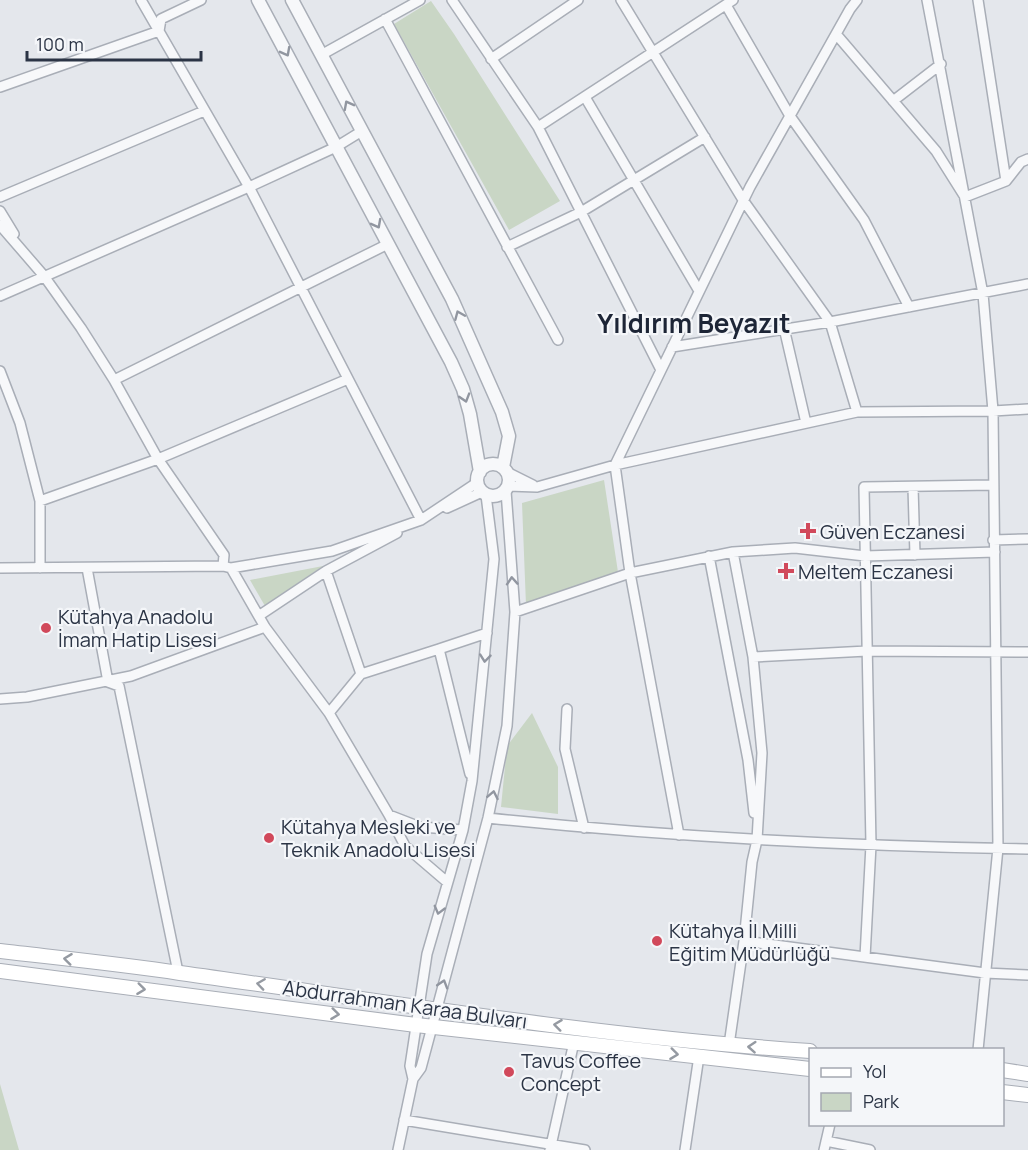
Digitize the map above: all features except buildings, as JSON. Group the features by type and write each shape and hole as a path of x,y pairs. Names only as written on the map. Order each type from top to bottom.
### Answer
{"main road":[{"name":"Abdurrahman Karaa Bulvarı","path":"0,951 178,972 435,1010 729,1045 809,1051"},
{"name":"Abdurrahman Karaa Bulvarı","path":"0,971 431,1027 809,1069"},
{"path":"1004,1070 1028,1074"},
{"path":"1004,1092 1028,1095"}],"street":[{"path":"141,0 249,187 421,520"},
{"path":"159,31 161,19 201,0"},
{"path":"258,0 451,362 463,389 474,433 494,559 472,782 463,830 427,954 410,1066 414,1079"},
{"path":"292,0 452,299 502,412 508,436 505,470 510,481 507,488 515,612 507,726 488,818 421,1068 414,1079 398,1150"},
{"path":"321,55 420,0"},
{"path":"452,0 538,127 661,370"},
{"path":"491,58 578,0"},
{"path":"621,0 743,200 830,322 856,412"},
{"path":"843,0 850,9"},
{"path":"679,835 630,573 615,465 743,200 857,0"},
{"path":"927,0 941,64 982,294 993,411 998,848 978,1048"},
{"path":"978,0 1006,181"},
{"path":"538,127 729,2 790,116 864,220 909,307"},
{"path":"385,19 558,340"},
{"path":"0,87 159,31"},
{"path":"836,34 936,151 965,197"},
{"path":"893,101 941,64"},
{"path":"585,97 699,291"},
{"path":"0,197 204,111"},
{"path":"0,296 249,187 336,147 362,131"},
{"path":"507,247 581,212 705,137"},
{"path":"965,197 1006,181 1022,162 1028,159"},
{"path":"0,211 26,254"},
{"path":"0,225 44,276 81,328 114,380 158,459 224,555 227,567 260,615 265,627 328,712 405,846 447,882"},
{"path":"114,380 388,244"},
{"path":"672,347 830,322 1028,284"},
{"path":"784,328 806,423"},
{"path":"0,371 20,423 40,501 40,568"},
{"path":"40,501 158,459 348,379"},
{"path":"481,485 497,496 507,488 537,488 615,465 856,412 1028,409"},
{"path":"260,615 326,572 481,485 488,466 498,465 537,488"},
{"path":"865,957 871,845 864,487 993,485"},
{"path":"913,487 915,555"},
{"path":"0,568 227,567 332,550 421,520"},
{"path":"993,540 1028,539"},
{"path":"515,612 630,573 733,552 795,548 865,556 995,552"},
{"path":"729,1045 752,862 757,840 762,753 753,657 733,552"},
{"path":"709,556 748,760 757,840"},
{"path":"87,568 108,682"},
{"path":"326,572 361,674"},
{"path":"0,699 27,697 131,676 265,627"},
{"path":"328,712 361,674 487,633"},
{"path":"439,648 472,782"},
{"path":"753,657 867,651 1028,652"},
{"path":"108,682 119,686 178,972"},
{"path":"567,709 565,749 584,828"},
{"path":"389,815 420,827 463,830"},
{"path":"488,818 584,828 757,840 1028,849"},
{"path":"744,940 985,973 1028,975"},
{"path":"550,1147 574,1042"},
{"path":"685,1150 699,1056"},
{"path":"404,1120 550,1147 585,1150"},
{"path":"830,1126 825,1146 870,1150"}],"green space":[{"path":"431,1 560,201 509,230 394,24"},
{"path":"604,480 618,572 526,605 522,503"},
{"path":"323,566 265,606 250,580"},
{"path":"532,713 558,767 558,814 501,807 507,746"},
{"path":"0,1084 19,1150 0,1150"}],"place":[{"name":"Güven Eczanesi","path":"808,531"},
{"name":"Meltem Eczanesi","path":"786,571"},
{"name":"Kütahya Anadolu İmam Hatip Lisesi","path":"46,628"},
{"name":"Kütahya Mesleki ve Teknik Anadolu Lisesi","path":"269,838"},
{"name":"Kütahya İl Milli Eğitim Müdürlüğü","path":"657,941"},
{"name":"Tavus Coffee Concept","path":"509,1072"}],"district":[{"name":"Yıldırım Beyazıt","path":"694,323"}]}
